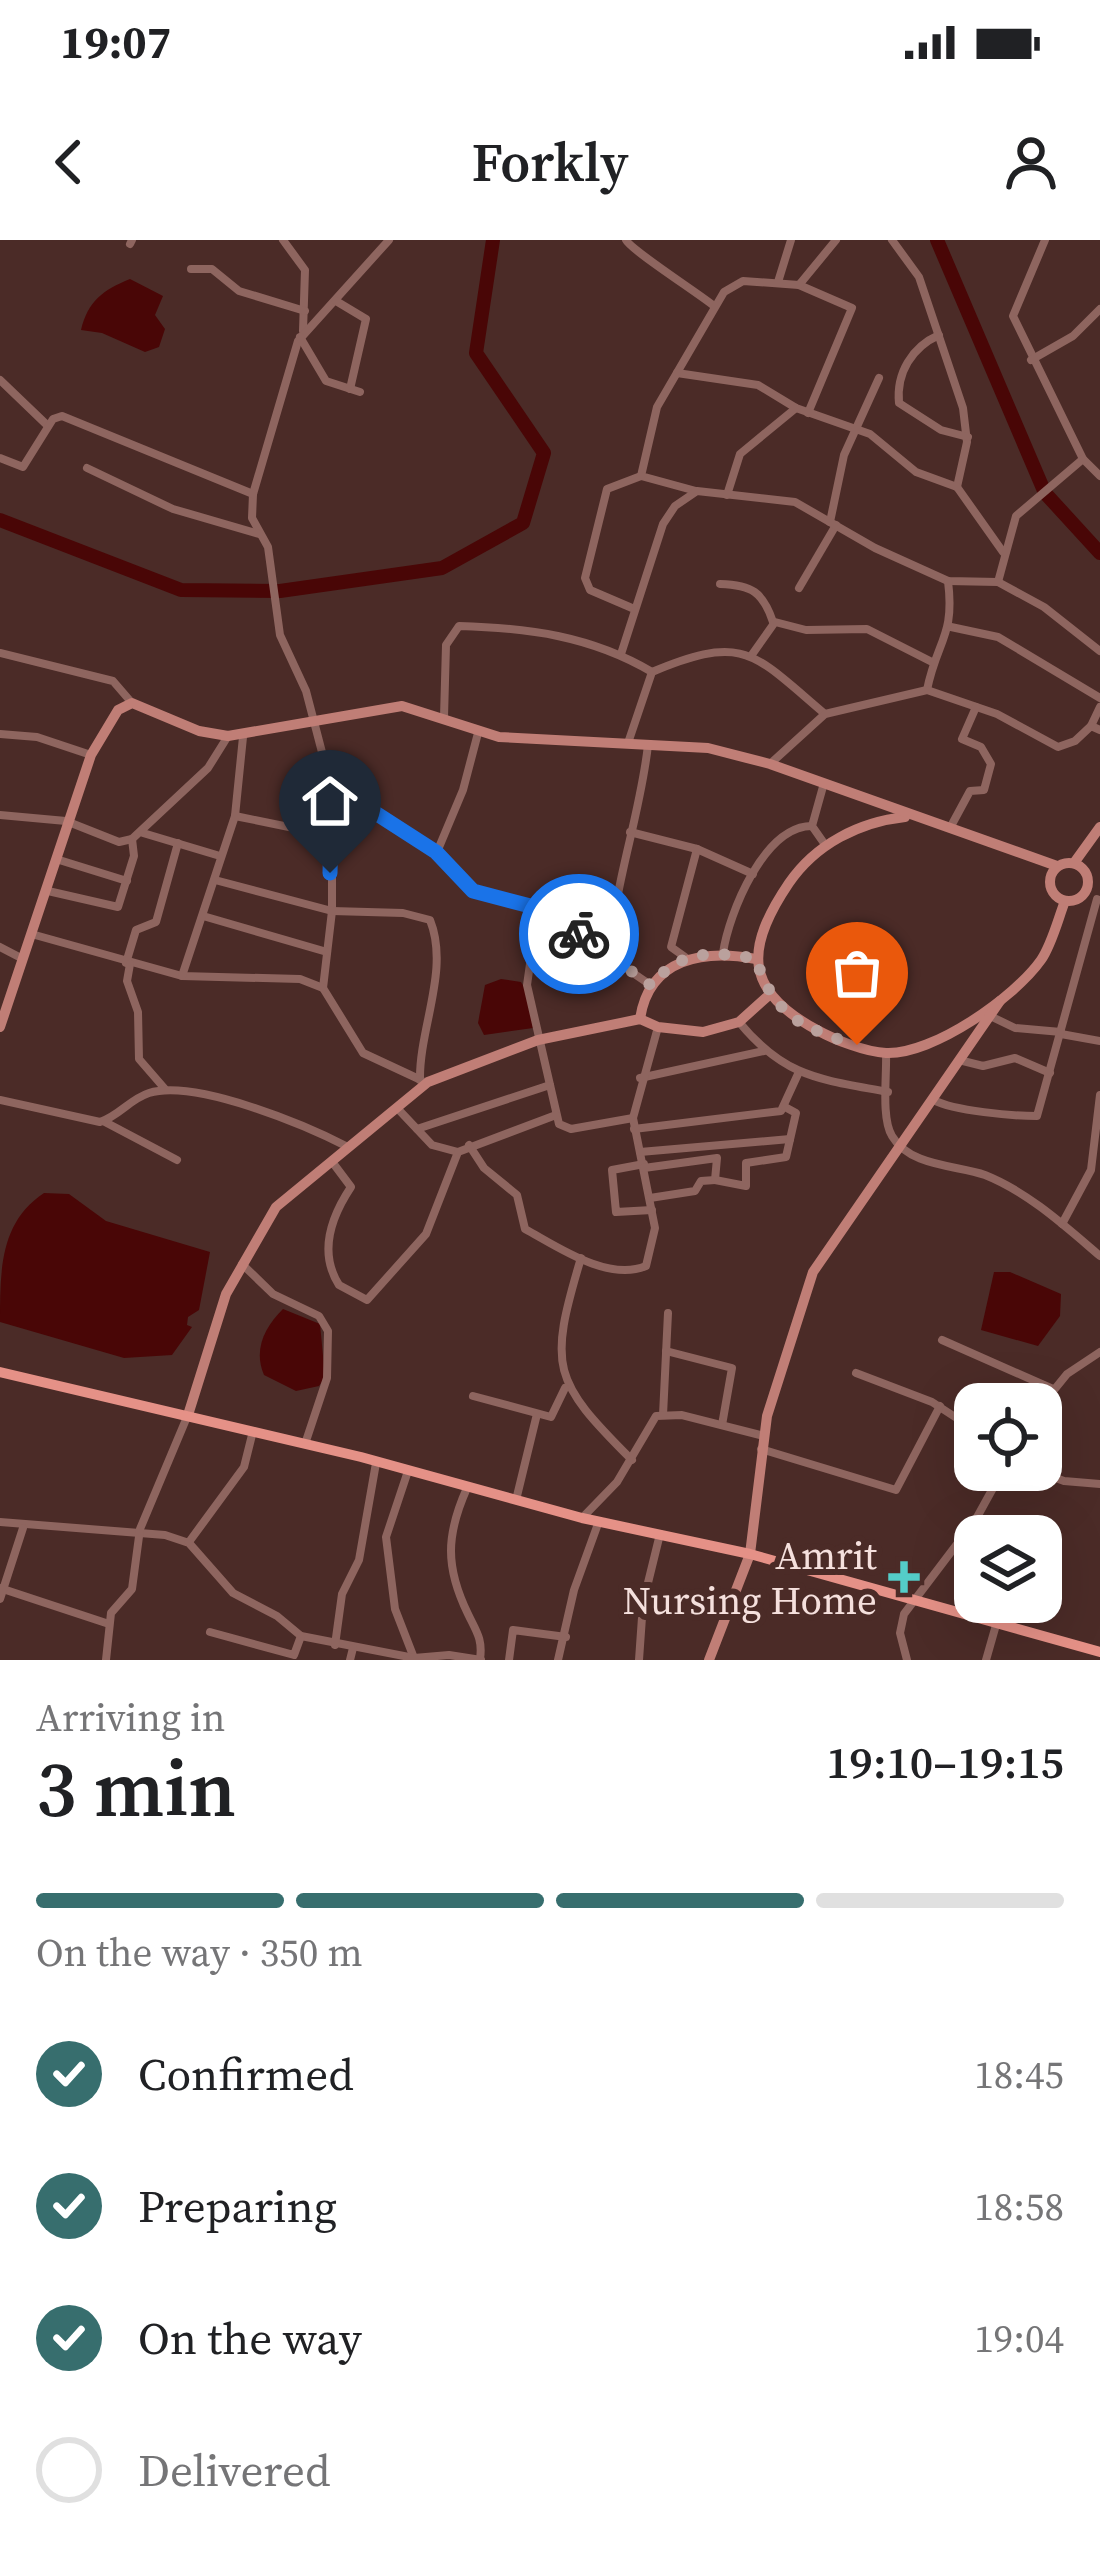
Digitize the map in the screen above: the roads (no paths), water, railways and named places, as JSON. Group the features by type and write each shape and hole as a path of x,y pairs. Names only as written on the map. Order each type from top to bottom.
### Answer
{"main road":[{"path":"0,1372 253,1431 582,1518 750,1554 1100,1652"}],"street":[{"path":"302,335 389,240"},
{"path":"626,240 633,252 670,271 715,306"},
{"path":"778,282 791,240"},
{"path":"800,285 836,240"},
{"path":"892,240 919,278 968,437 957,487"},
{"path":"1045,240 1013,311 1031,360 1083,458 1100,476"},
{"path":"286,241 304,270 305,311 302,335 253,494 252,518 268,547 280,634 317,724 332,785 328,835 332,910 323,988"},
{"path":"191,269 212,269 239,291 305,311"},
{"path":"641,476 658,407 715,306 734,284 800,285 852,308 808,413"},
{"path":"302,335 322,377 355,391 366,319 336,302"},
{"path":"1031,360 1073,336 1100,309"},
{"path":"939,335 914,351 901,381 899,403 941,430 968,437"},
{"path":"677,373 758,385 796,408 877,438 916,472 957,487 1003,552"},
{"path":"799,588 833,524 855,428 879,378"},
{"path":"0,380 48,426"},
{"path":"727,495 740,454 796,408"},
{"path":"0,458 22,467 48,426 62,416 253,494"},
{"path":"998,582 1016,517 1083,458"},
{"path":"86,468 173,509 260,535"},
{"path":"632,608 590,590 585,578 601,500 613,484 641,476 697,491 795,502 948,580 998,582 1044,607 1100,651"},
{"path":"621,654 632,608 669,514 697,491"},
{"path":"927,690 932,662 951,627 948,580"},
{"path":"720,584 755,590 773,622 806,630 867,629 932,662"},
{"path":"751,656 773,622"},
{"path":"444,717 446,645 459,626 560,634 621,654 652,672 722,648 751,656 824,714"},
{"path":"770,764 824,714 927,690 976,707 1058,747 1096,728 1100,703 998,637 951,627"},
{"path":"0,652 112,681 132,703 199,731 228,736 402,706 444,717 478,733 708,748 770,764 1057,866 1074,863 1100,827"},
{"path":"628,743 652,672"},
{"path":"0,1027 35,935 65,821 91,755 118,710 132,703"},
{"path":"950,828 970,791 984,790 991,764 981,747 962,739 976,707"},
{"path":"436,852 469,773 478,733"},
{"path":"0,734 37,736 91,755"},
{"path":"47,891 115,908 128,881 137,836 208,768 228,736"},
{"path":"182,976 235,816 243,737"},
{"path":"610,956 613,910 648,745"},
{"path":"824,783 812,826 826,847"},
{"path":"332,785 436,852 473,891 538,908 652,986"},
{"path":"0,815 65,821 110,839 137,836 220,856"},
{"path":"235,816 328,835"},
{"path":"914,816 880,820 826,847 800,867 765,919 756,959 768,996 779,1010 828,1036 886,1053 953,1031 1000,1001 1042,960 1065,901"},
{"path":"723,952 730,917 753,874 781,839 799,826 812,826"},
{"path":"630,832 697,849 753,874"},
{"path":"166,1090 139,1059 138,1012 127,982 136,930 156,922 178,843"},
{"path":"685,957 671,947 697,849"},
{"path":"56,859 128,881"},
{"path":"934,1100 955,1111 987,1108 1036,1117 1094,898 1086,873 1074,863"},
{"path":"1057,866 1050,886 1065,901"},
{"path":"215,880 332,910 422,915 433,925 436,980 420,1041 424,1081"},
{"path":"1065,901 1094,898"},
{"path":"538,908 526,985 556,1115 561,1126 571,1130 632,1118"},
{"path":"203,916 327,952"},
{"path":"35,935 182,976 300,979 323,988 363,1053 424,1081"},
{"path":"0,947 25,960"},
{"path":"640,1018 652,986 685,957 723,952 756,959"},
{"path":"106,1660 113,1609 133,1586 140,1529 188,1415 199,1367 241,1263 285,1197 398,1109 424,1081 538,1040 640,1018 658,1028 703,1032 740,1022 768,996"},
{"path":"709,1660 750,1554 762,1443 813,1272 1000,1001"},
{"path":"990,1016 1015,1028 1100,1041"},
{"path":"740,1022 764,1051 798,1074 887,1092"},
{"path":"470,1145 484,1168 519,1198 519,1221 525,1229 580,1258 620,1270 646,1266 653,1249 652,1210 632,1118 658,1028"},
{"path":"640,1078 764,1051"},
{"path":"886,1053 890,1134 901,1146 938,1165 985,1175 1062,1224 1100,1256"},
{"path":"959,1060 983,1066 1015,1058 1050,1073"},
{"path":"634,1129 774,1114 785,1107 798,1074"},
{"path":"417,1129 550,1085"},
{"path":"104,1121 140,1096 166,1090 300,1122 350,1148"},
{"path":"1062,1224 1091,1170 1100,1095"},
{"path":"0,1100 104,1121 177,1160"},
{"path":"650,1198 695,1192 701,1181 746,1186 746,1163 783,1160 796,1113 785,1107"},
{"path":"398,1109 432,1145 458,1152"},
{"path":"333,1163 351,1187 330,1226 329,1263 339,1286 364,1300 377,1294 387,1272 426,1234 458,1152 556,1115"},
{"path":"640,1152 790,1138"},
{"path":"652,1210 616,1212 612,1170 717,1158 715,1180"},
{"path":"472,1396 554,1415 565,1387 562,1328 580,1258"},
{"path":"241,1263 273,1294 319,1316 328,1330 327,1378 304,1444"},
{"path":"663,1415 668,1313"},
{"path":"942,1340 1039,1383"},
{"path":"666,1352 733,1368 722,1425"},
{"path":"1061,1383 1100,1352"},
{"path":"856,1372 954,1416"},
{"path":"565,1387 632,1460"},
{"path":"582,1518 632,1460 650,1422 663,1415 722,1425 896,1490 940,1406"},
{"path":"515,1500 537,1414"},
{"path":"189,1543 244,1467 253,1431"},
{"path":"334,1645 342,1594 359,1560 376,1463"},
{"path":"409,1471 386,1537 395,1609 414,1658"},
{"path":"1062,1480 1100,1484"},
{"path":"0,1522 23,1528 140,1529 189,1543 233,1593 278,1616 301,1636 414,1658 480,1659 482,1640 447,1551 453,1520 467,1488"},
{"path":"907,1660 900,1634 912,1599 959,1542 991,1491"},
{"path":"558,1660 574,1590 598,1521"},
{"path":"23,1528 1,1592 109,1624"},
{"path":"639,1660 643,1603 660,1534"},
{"path":"986,1660 996,1625"},
{"path":"509,1660 513,1630 566,1637"},
{"path":"210,1632 294,1655 301,1636"},
{"path":"350,1660 352,1648"}],"waterway":[{"path":"0,520 181,590 280,591 442,568 523,523 544,453 476,353 493,240"},
{"path":"937,240 1045,493 1100,553"}],"place":[{"name":"Amrit Nursing Home","path":"904,1577"}]}
